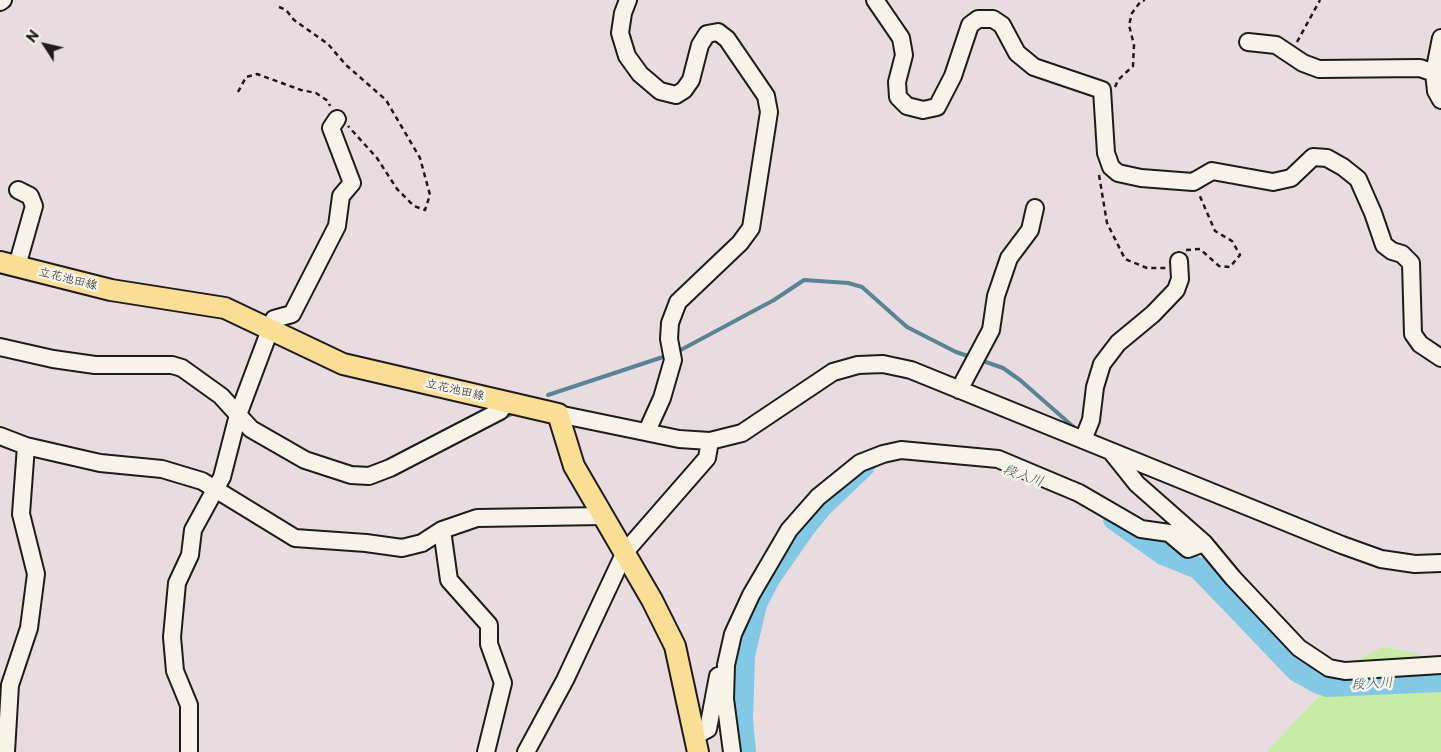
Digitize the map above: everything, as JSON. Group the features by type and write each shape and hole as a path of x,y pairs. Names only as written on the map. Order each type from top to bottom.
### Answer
{"main road":[{"name":"立花池田線","path":"8,264 111,290 225,308 343,364 558,414"},
{"path":"558,414 574,466 652,600 675,646 696,744"}],"street":[{"path":"0,2 4,0"},
{"path":"628,0 623,12 620,34 627,56 640,74 660,91 676,95 684,90 691,80 700,45 707,34 718,32 727,39 766,96 769,112 751,228 740,243 678,302 670,331 673,360 662,398 647,431"},
{"path":"874,0 900,38 904,56 897,82 898,97 907,106 923,110 937,107 953,76 970,25 978,19 993,20 1002,26 1017,53 1034,66 1102,90 1106,153 1111,167 1118,173 1141,178 1193,182 1212,171 1273,182 1291,178 1313,157 1327,158 1343,167 1358,179 1384,245 1402,254 1411,263 1413,334 1420,344 1441,358"},
{"path":"1441,38 1434,73 1436,91 1441,100"},
{"path":"1248,42 1276,44 1303,63 1319,69 1420,68 1434,73"},
{"path":"189,752 189,706 175,671 172,636 177,582 190,555 192,530 222,477 238,415 274,319 292,314 337,226 341,196 352,183 331,128 337,119"},
{"path":"8,264 34,206 30,196 18,190"},
{"path":"959,390 991,330 996,296 1009,258 1030,230 1035,208"},
{"path":"1083,440 1091,420 1095,388 1102,364 1118,343 1153,314 1176,290 1180,279 1179,261"},
{"path":"0,347 52,360 95,365 172,365 182,368 221,396 251,429 305,460 351,476 369,476 390,468 500,412 506,402"},
{"path":"558,414 679,439 710,441 742,434 833,372 858,365 883,364 911,370 1342,545 1381,559 1415,564 1441,563"},
{"path":"0,436 26,446 100,463 162,469 202,481 295,538 366,542 402,548 422,543 442,530 477,518 604,516"},
{"path":"526,752 565,680 625,552 707,458 710,441"},
{"path":"6,752 10,685 29,628 36,574 22,514 26,446"},
{"path":"732,752 725,699 726,664 733,634 751,595 789,530 818,497 860,463 883,454 901,450 998,459 1079,493 1141,529 1169,533 1188,549 1204,543"},
{"path":"1112,452 1137,484 1204,543 1233,578 1299,648 1329,668 1345,671 1441,665"},
{"path":"442,530 449,580 488,625 489,644 503,683 486,752"},
{"path":"696,744 708,729 719,670 726,664"}],"path":[{"path":"1290,54 1320,0"},
{"path":"238,92 246,77 257,74 301,90 316,93 328,101 337,119 347,124 377,158 397,189 408,201 414,206 425,210 430,195 420,158 386,100 346,65 328,44 294,20 286,10 279,7"},
{"path":"1179,261 1185,250 1200,249 1219,266 1230,268 1240,255 1232,241 1216,231 1193,182"}],"green space":[{"path":"1383,647 1416,653 1441,670 1441,752 1266,752 1351,663"}],"waterway":[{"path":"675,353 774,300 804,280 848,283 862,287 907,327 956,352 971,357"},
{"path":"548,395 669,355"},
{"path":"980,360 1003,368 1020,380 1077,430"},
{"path":"502,418 510,415"},
{"name":"段入川","path":"745,752 742,720 744,656 756,604 770,577 805,527 822,506 864,466"},
{"name":"段入川","path":"1114,519 1163,554 1198,568 1297,671 1319,683 1328,686 1441,681"},
{"path":"1194,551 1198,568"}]}
